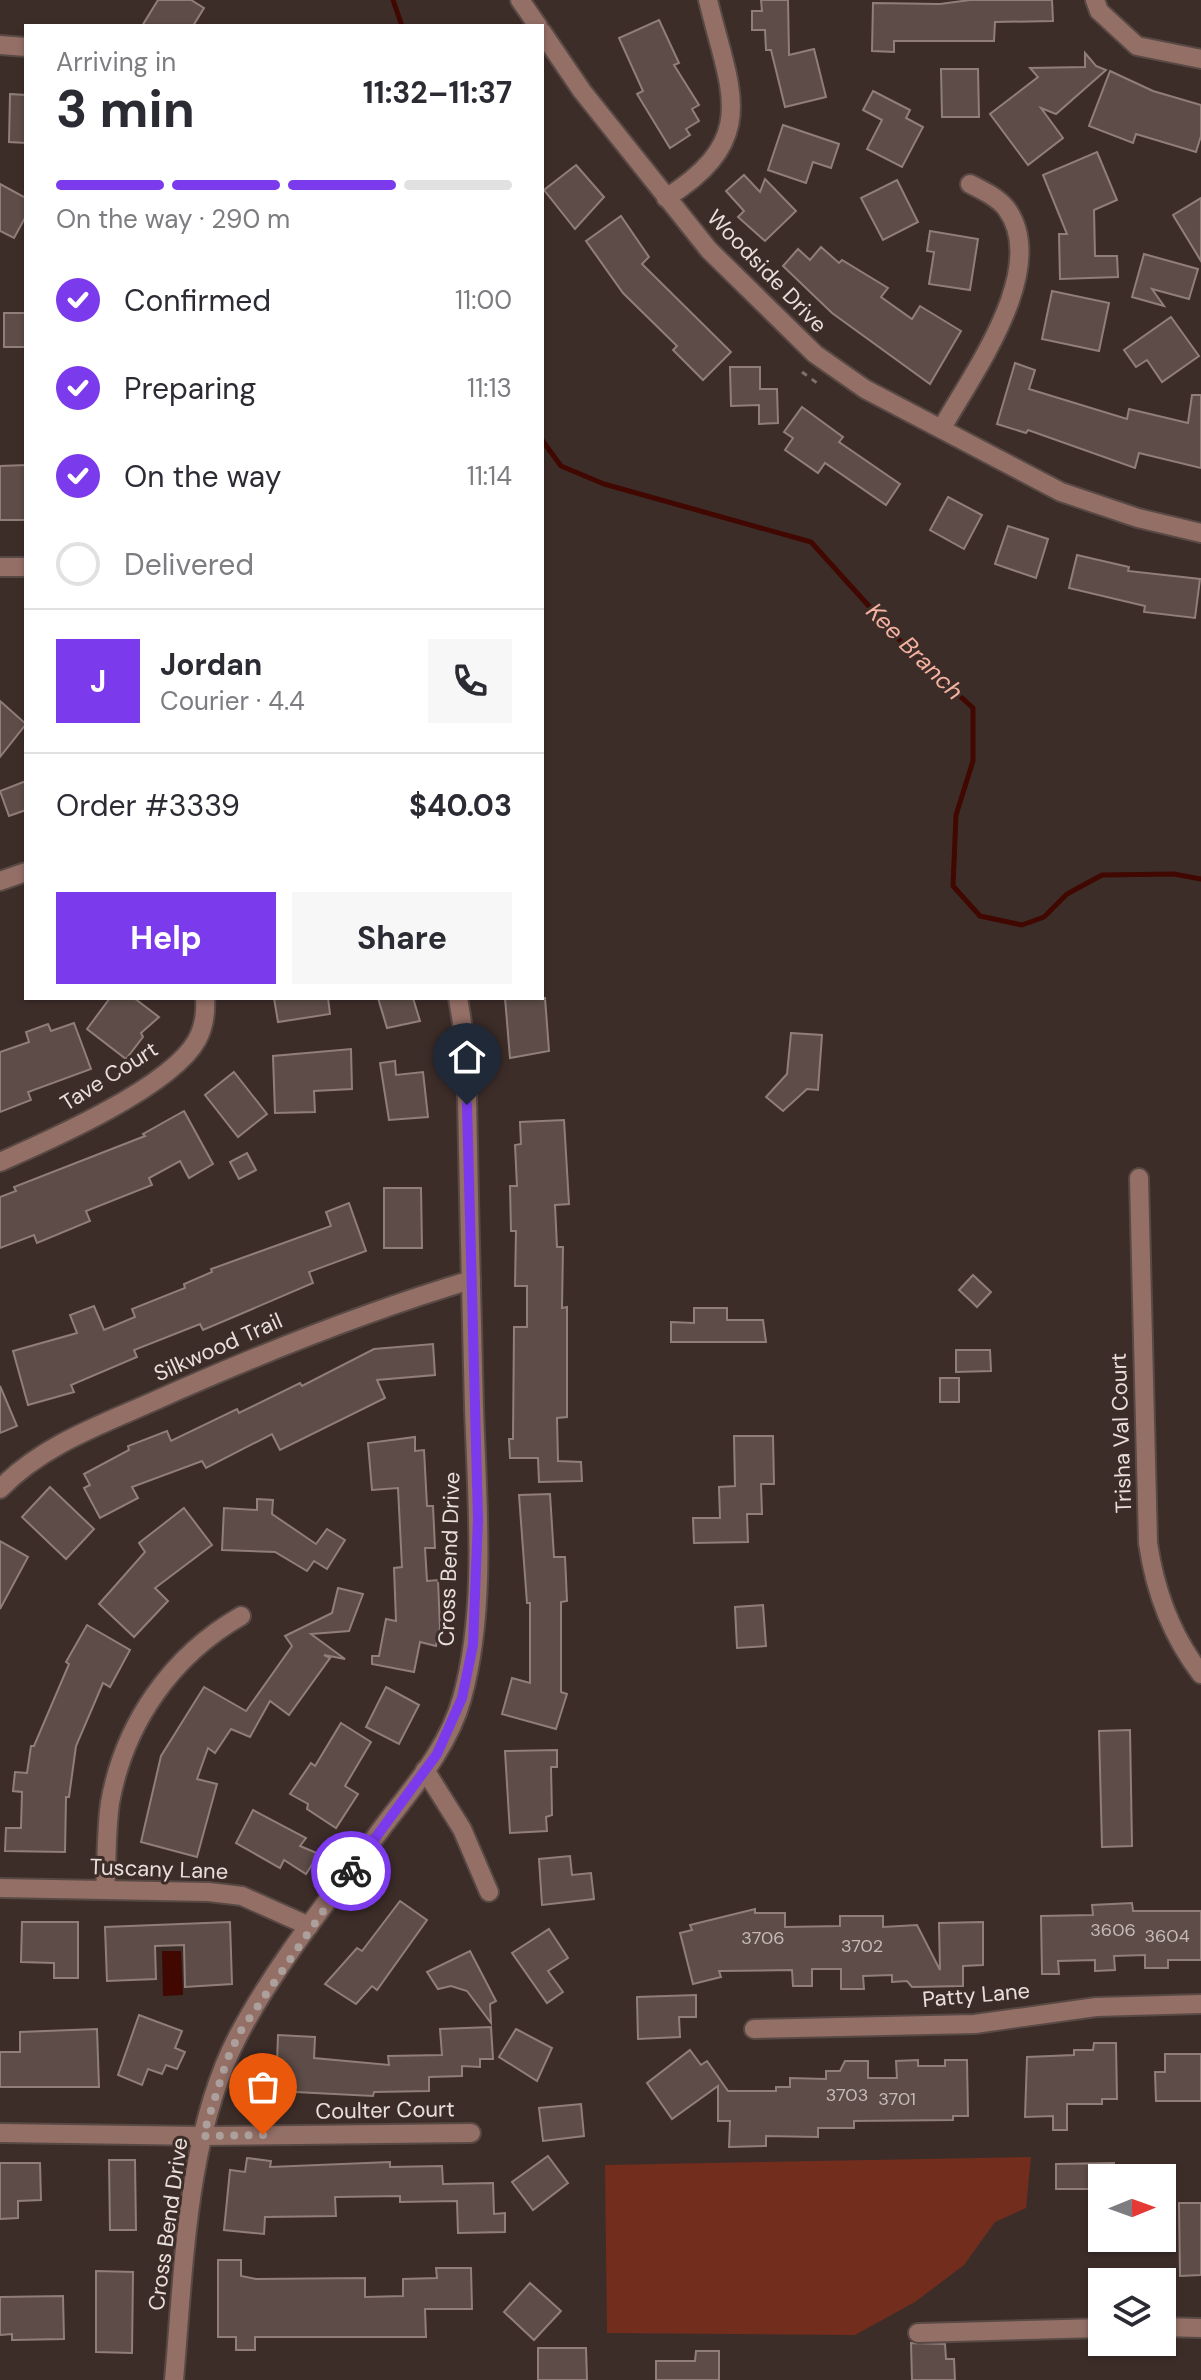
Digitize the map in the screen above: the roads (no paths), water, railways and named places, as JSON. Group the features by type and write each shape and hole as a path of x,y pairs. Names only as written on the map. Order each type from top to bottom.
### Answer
{"street":[{"path":"520,0 537,24"},
{"path":"666,198 705,171 727,137 733,117 708,0"},
{"path":"1095,0 1099,11 1137,46 1201,59"},
{"name":"Woodside Drive","path":"544,35 666,198 709,250 769,313 815,354 865,389 1061,492 1138,518 1201,533"},
{"path":"0,45 24,47"},
{"path":"942,428 1008,310 1018,268 1017,232 1012,218 1004,205 970,184"},
{"path":"0,567 24,567"},
{"path":"0,881 24,873"},
{"name":"Tave Court","path":"0,1162 52,1139 134,1094 172,1066 197,1041 206,1012 205,1000"},
{"name":"Cross Bend Drive","path":"174,2380 187,2240 203,2136 227,2060 240,2032 309,1926 425,1770 453,1723 473,1645 478,1519 466,1047 458,1000"},
{"name":"Trisha Val Court","path":"1139,1178 1148,1543 1152,1572 1168,1619 1183,1650 1201,1674"},
{"name":"Silkwood Trail","path":"0,1489 43,1454 281,1344 372,1310 471,1280"},
{"path":"105,1890 110,1805 133,1728 147,1704 193,1650 215,1631 241,1616"},
{"path":"425,1770 462,1829 489,1892"},
{"name":"Tuscany Lane","path":"0,1888 242,1896 309,1926"},
{"name":"Patty Lane","path":"754,2029 975,2024 1096,2007 1201,2004"},
{"name":"Coulter Court","path":"0,2133 203,2136 471,2133"},
{"path":"1176,2327 1201,2328"},
{"path":"918,2333 1088,2328"}],"waterway":[{"name":"Kee Branch","path":"393,0 401,24"},
{"name":"Kee Branch","path":"544,443 561,466 604,484 811,542 905,646 973,708 973,761 956,815 953,886 980,916 1022,925 1044,917 1067,894 1102,875 1174,874 1201,879"}]}
